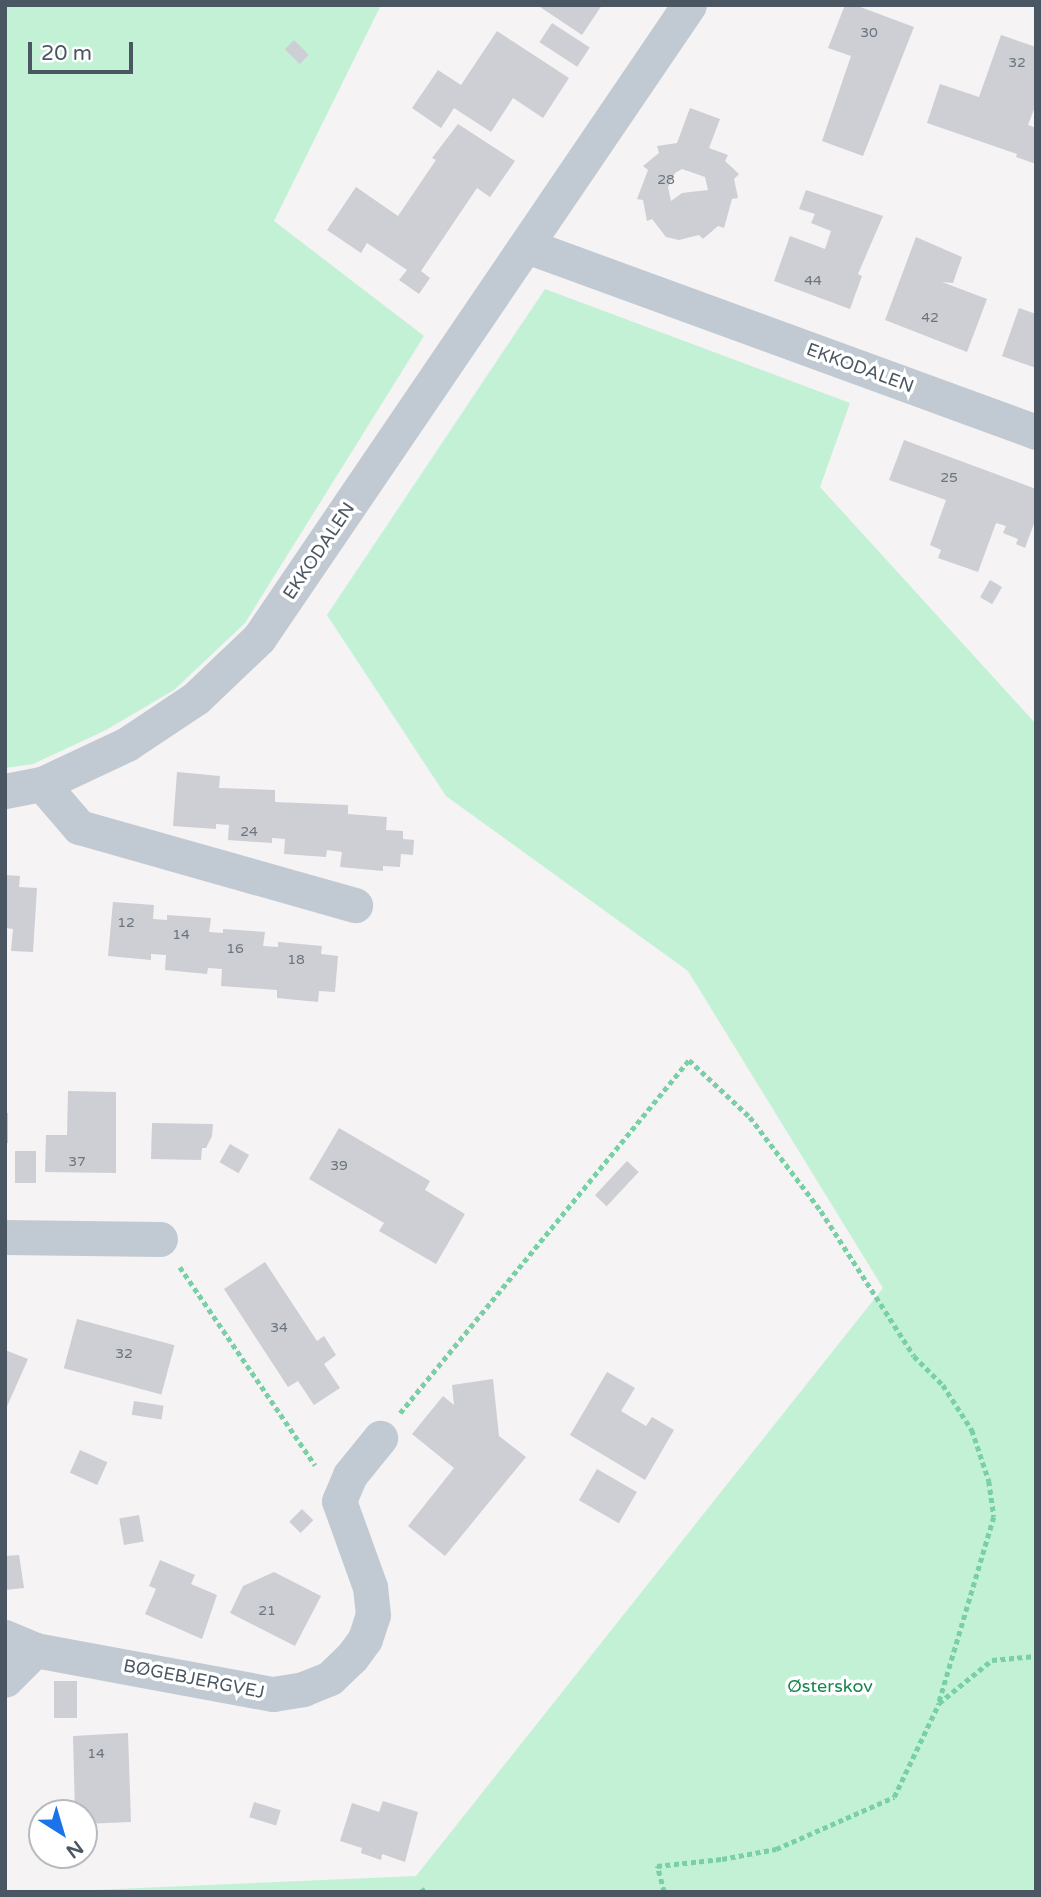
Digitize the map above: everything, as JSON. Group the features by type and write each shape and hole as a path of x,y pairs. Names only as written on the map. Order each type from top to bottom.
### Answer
{"street":[{"name":"EKKODALEN","path":"5,791 42,784 127,744 196,698 259,638 689,5"},
{"name":"EKKODALEN","path":"527,246 1036,432"},
{"path":"42,784 79,827 355,905"},
{"path":"5,1237 160,1239"},
{"path":"339,1501 350,1475 380,1438"},
{"name":"BØGEBJERGVEJ","path":"5,1679 20,1643 274,1694 303,1689 330,1678 352,1657 365,1639 373,1615 370,1587 339,1501"}],"path":[{"path":"380,1438 689,1060 750,1116 821,1211 914,1356 943,1385 972,1430 989,1481 993,1517 939,1703 894,1797 776,1849 722,1860 657,1866 663,1892"},
{"path":"160,1239 339,1501"},
{"path":"939,1703 992,1660 1036,1656"}],"green space":[{"path":"5,5 381,5 274,221 424,336 245,623 174,690 106,730 33,764 5,768"},
{"name":"Østerskov","path":"545,289 850,403 820,487 1036,724 1036,1892 47,1892 416,1876 883,1288 688,971 446,796 327,615"}],"building":[{"path":"537,5 602,5 582,35"},
{"path":"845,5 855,5 914,27 863,156 822,141 851,56 828,48"},
{"path":"552,23 590,48 577,67 539,42"},
{"path":"497,31 569,78 543,118 513,98 491,132 454,108 441,128 412,108 438,70 461,85"},
{"path":"1001,35 1036,47 1036,104 1028,125 1036,128 1036,164 1016,157 1017,154 927,123 940,84 979,97"},
{"path":"294,40 309,55 300,64 285,49"},
{"path":"690,108 720,119 709,148 728,155 725,161 739,174 734,179 738,198 732,199 724,228 718,226 703,239 699,235 679,240 666,237 652,219 647,221 643,200 637,199 648,170 643,166 659,153 657,146 677,143","holes":["682,169 705,177 708,190 682,193 671,201 668,187 675,173"]},
{"path":"458,124 515,161 490,197 477,188 421,271 430,278 419,294 399,280 407,270 367,243 361,253 327,230 356,187 398,216 436,160 432,158"},
{"path":"806,190 883,216 858,274 862,276 850,309 774,281 790,236 825,249 831,231 811,223 815,214 799,209"},
{"path":"916,237 962,257 953,283 942,282 987,299 967,352 885,320"},
{"path":"1019,308 1036,314 1036,368 1002,356"},
{"path":"904,440 1036,489 1036,518 1025,548 1016,544 1018,539 1003,533 1006,526 996,523 978,572 938,558 941,550 930,545 946,500 889,480"},
{"path":"990,580 1002,587 992,604 980,597"},
{"path":"177,772 220,776 219,788 275,790 275,802 348,805 348,814 387,817 386,830 403,831 403,839 414,840 413,855 401,854 400,867 383,866 383,871 340,867 342,852 327,850 326,857 284,854 285,839 272,838 272,843 228,840 229,825 216,824 216,829 173,826"},
{"path":"5,875 20,876 19,887 37,888 33,952 11,951 13,929 5,928"},
{"path":"113,902 154,905 153,919 167,920 167,915 211,918 209,932 223,933 223,929 265,932 263,946 278,947 278,942 322,946 321,954 338,956 335,992 319,991 318,1002 277,998 277,990 221,986 222,969 208,968 207,974 165,970 166,955 151,954 151,960 108,956"},
{"path":"68,1091 116,1092 116,1173 45,1172 46,1135 67,1135"},
{"path":"5,1113 8,1113 8,1143 5,1143"},
{"path":"152,1123 213,1124 212,1136 206,1148 202,1148 201,1160 151,1159"},
{"path":"339,1128 430,1181 425,1190 465,1214 436,1264 379,1231 384,1223 309,1179"},
{"path":"230,1144 249,1155 239,1173 219,1162"},
{"path":"15,1151 36,1151 36,1183 15,1183"},
{"path":"627,1161 639,1172 607,1206 595,1195"},
{"path":"265,1262 317,1341 324,1336 336,1355 324,1364 340,1388 314,1405 298,1381 288,1387 224,1289"},
{"path":"77,1319 175,1345 161,1394 64,1368"},
{"path":"5,1350 28,1359 5,1411"},
{"path":"607,1372 635,1388 621,1411 646,1426 652,1417 674,1430 645,1480 570,1435"},
{"path":"493,1379 499,1436 526,1457 445,1556 408,1526 454,1468 412,1434 443,1396 454,1405 452,1385"},
{"path":"134,1401 164,1406 161,1420 132,1415"},
{"path":"80,1450 107,1462 97,1485 70,1473"},
{"path":"597,1469 637,1492 619,1523 579,1500"},
{"path":"302,1509 313,1520 301,1533 289,1522"},
{"path":"139,1515 144,1542 124,1545 119,1518"},
{"path":"19,1555 24,1588 5,1590 5,1556"},
{"path":"160,1560 195,1575 191,1584 217,1595 202,1639 145,1614 156,1589 149,1586"},
{"path":"274,1572 321,1596 295,1646 230,1613 243,1586"},
{"path":"54,1681 77,1681 77,1718 54,1718"},
{"path":"128,1733 131,1822 98,1823 98,1799 75,1799 73,1736"},
{"path":"383,1801 418,1812 405,1862 382,1854 381,1860 361,1853 362,1848 340,1841 352,1803 379,1812"},
{"path":"254,1802 281,1810 276,1825 249,1817"}]}
